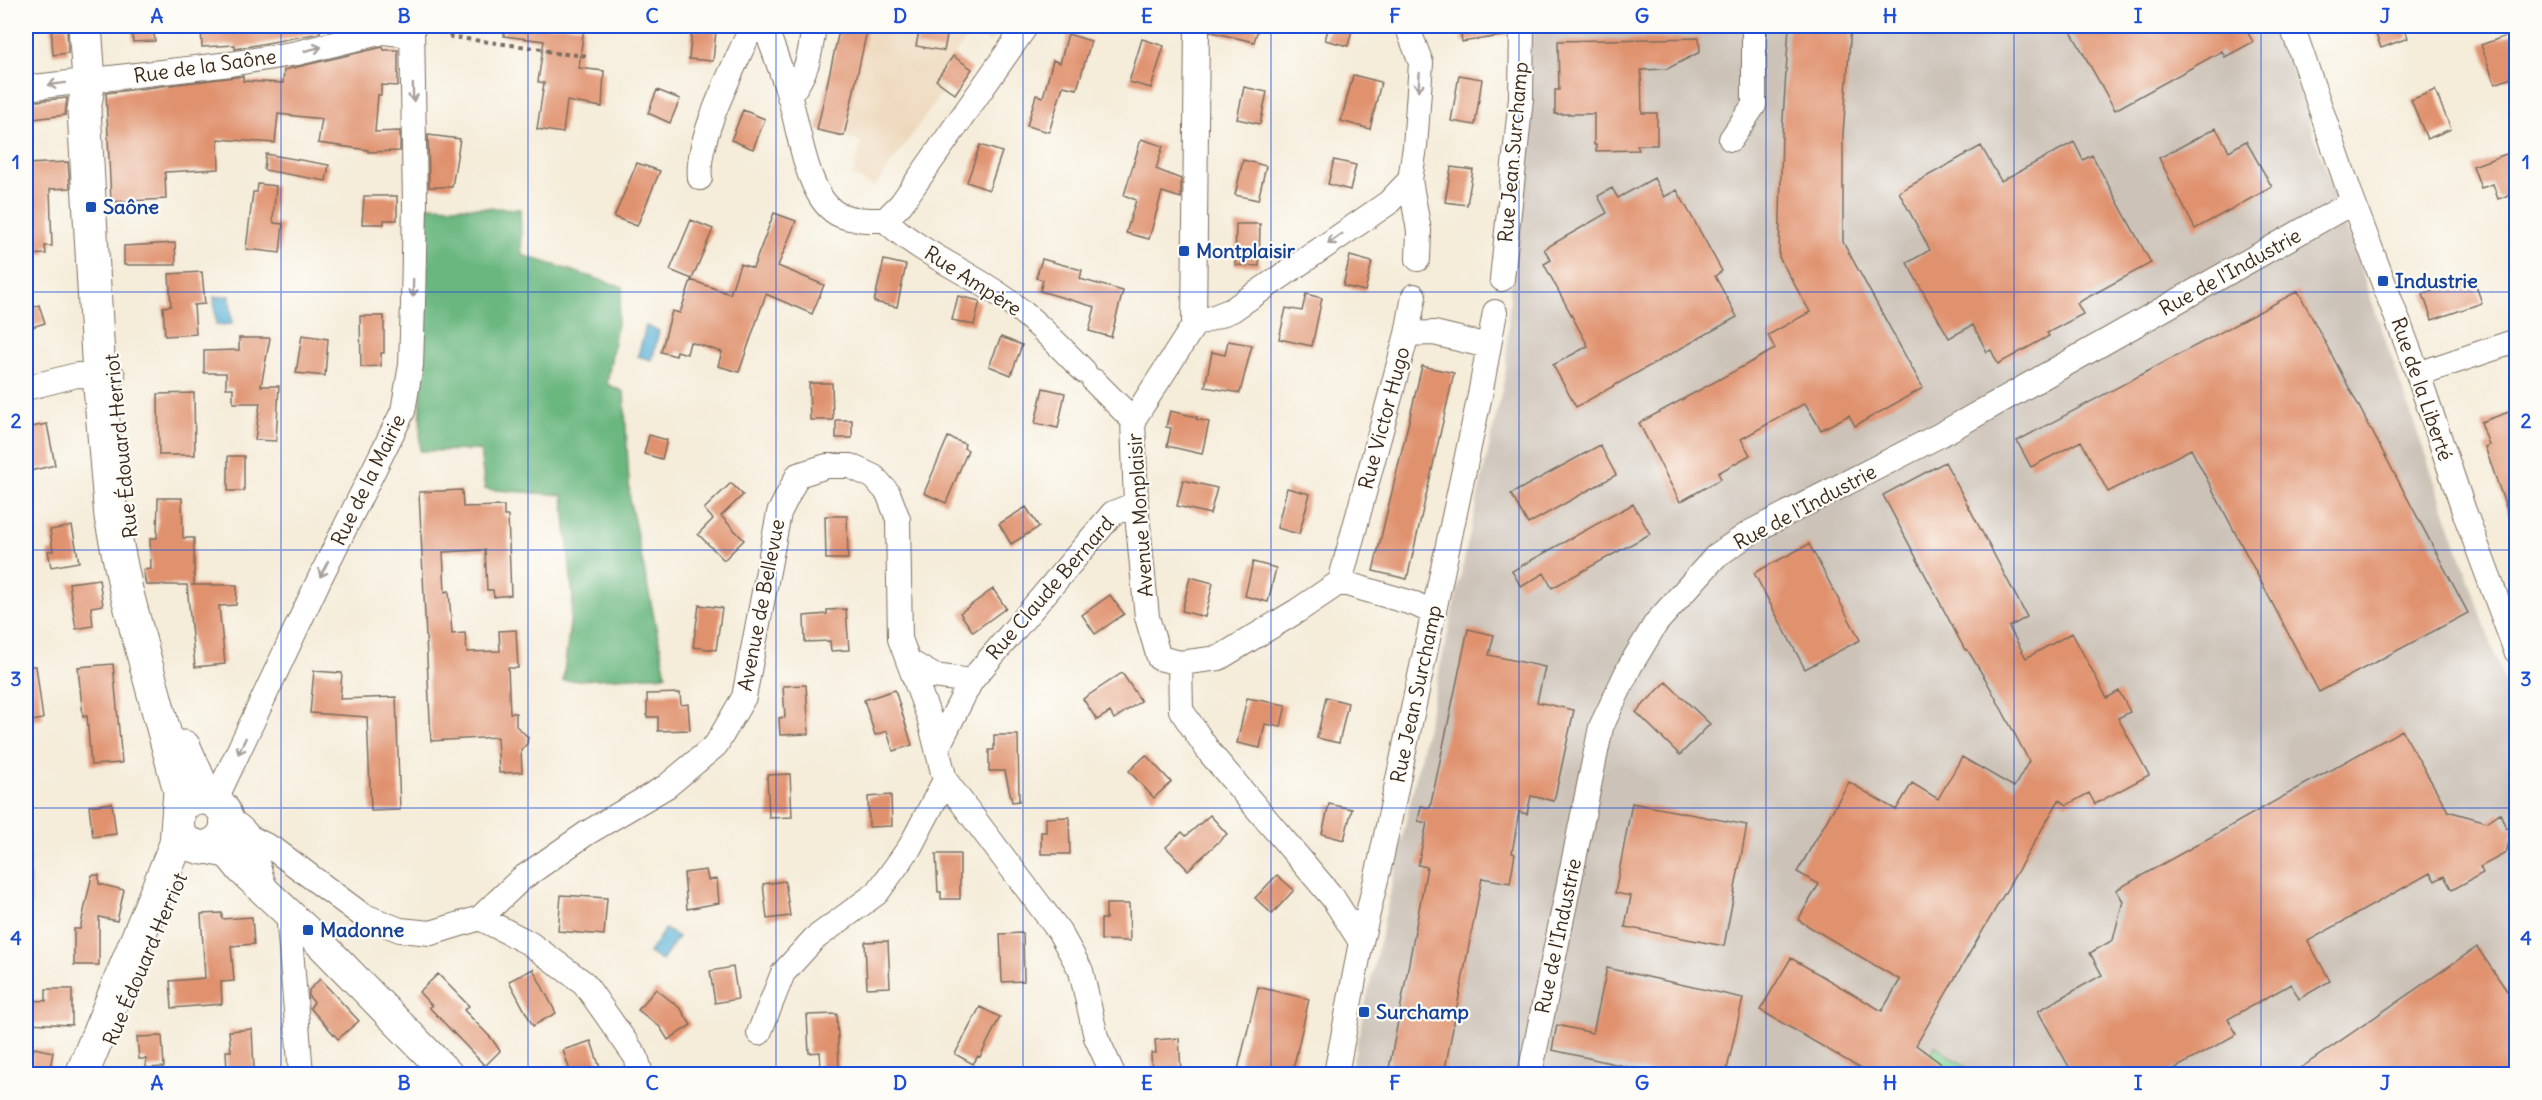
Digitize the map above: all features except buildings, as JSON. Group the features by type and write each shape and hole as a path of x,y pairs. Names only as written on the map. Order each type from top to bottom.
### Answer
{"main road":[{"path":"82,1074 167,866 214,830 180,791 143,655 111,517 106,375 84,110 89,80 85,26"},
{"name":"Rue Édouard Herriot","path":"98,1074 112,1034 181,871 188,858 214,830"}],"street":[{"path":"700,178 698,164 704,139 752,26"},
{"path":"765,26 789,96 811,177 822,200 836,213 864,220 885,220 904,200 1026,26"},
{"path":"789,96 802,80 808,63 814,26"},
{"path":"1197,26 1194,325 1232,310 1241,304 1388,203 1410,180"},
{"path":"1407,26 1421,63 1415,147 1410,180 1419,231 1419,259"},
{"name":"Rue Jean Surchamp","path":"1502,279 1521,98 1522,26"},
{"path":"1731,140 1754,105 1754,26"},
{"name":"Rue de la Liberté","path":"2292,26 2353,202 2418,374 2464,511 2511,620 2517,651"},
{"name":"Rue de la Saône","path":"26,88 230,64 297,53 386,29 412,30"},
{"name":"Rue de la Mairie","path":"214,830 318,580 403,411 411,365 413,303 415,204 412,30"},
{"name":"Rue de l'Industrie","path":"1530,1074 1601,727 1630,666 1656,623 1716,556 1752,532 1940,435 2353,202"},
{"name":"Rue Ampère","path":"885,220 903,237 997,293 1023,313 1134,420"},
{"path":"1407,334 1414,296"},
{"name":"Rue Jean Surchamp","path":"1336,1074 1361,942 1434,613 1495,312"},
{"name":"Avenue Monplaisir","path":"1180,663 1159,657 1146,617 1136,504 1134,420 1194,325"},
{"name":"Rue Victor Hugo","path":"1340,582 1407,334 1434,333 1488,346"},
{"path":"2418,374 2517,341"},
{"path":"26,388 77,375 106,375"},
{"name":"Avenue de Bellevue","path":"214,830 285,858 363,915 400,930 431,933 480,918 521,879 587,832 667,786 716,745 744,697 778,513 798,475 827,466 850,466 874,477 888,493 898,519 900,639 938,748 945,780 1059,931 1080,971 1096,1037 1113,1074"},
{"name":"Rue Claude Bernard","path":"938,748 971,681 1113,513 1136,504"},
{"path":"1361,942 1333,898 1210,753 1181,710 1180,663 1219,657 1297,611 1340,582 1415,604 1434,613"},
{"path":"908,661 934,676 971,681"},
{"path":"759,1033 783,973 813,939 877,893 910,847 945,780"},
{"path":"214,830 262,888 448,1074"},
{"path":"288,912 302,1074"},
{"path":"480,918 530,943 584,983 636,1057 641,1074"}],"path":[{"path":"446,26 451,37 542,49 554,53 590,56"}],"shaded area":[{"path":"868,26 1001,26 990,43 973,31 954,55 972,69 955,94 945,88 875,187 852,175 862,142 845,136"},
{"path":"1527,26 2276,26 2516,715 2516,1074 1974,1074 1936,1046 1925,1074 1350,1074 1505,375"}],"green space":[{"path":"424,206 520,209 522,255 623,287 607,384 624,392 630,502 666,675 563,681 573,599 563,495 485,489 480,450 420,451"},
{"path":"26,731 31,964 26,964"},
{"path":"1935,1045 1974,1074 1925,1074"}],"water":[{"path":"230,296 232,324 216,325 214,297"},
{"path":"646,326 659,331 652,360 638,356"},
{"path":"665,929 678,937 662,961 649,953"}],"place":[{"name":"Saône","path":"91,207"},
{"name":"Montplaisir","path":"1184,251"},
{"name":"Industrie","path":"2383,281"},
{"name":"Madonne","path":"308,930"},
{"name":"Surchamp","path":"1364,1012"}]}
